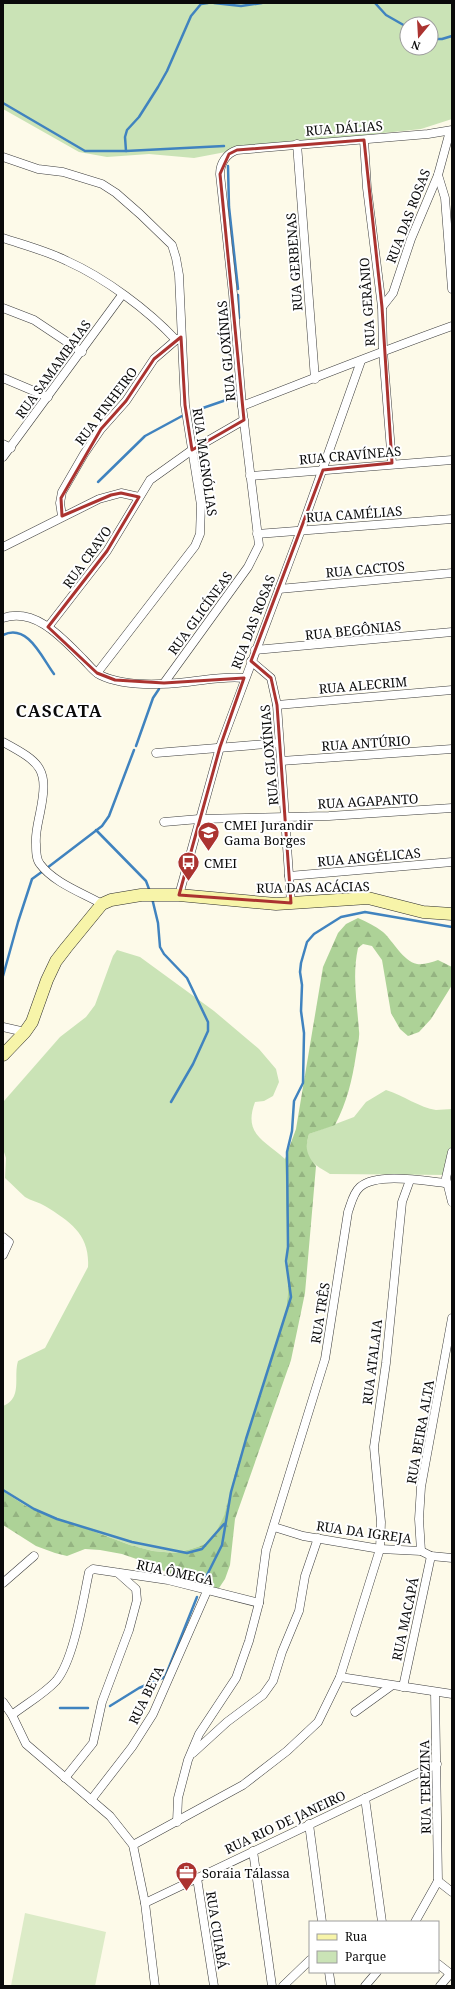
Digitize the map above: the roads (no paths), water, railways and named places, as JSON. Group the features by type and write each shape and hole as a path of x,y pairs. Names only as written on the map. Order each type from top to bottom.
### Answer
{"street":[{"name":"RUA DÁLIAS","path":"237,150 297,144 364,140 451,130"},
{"name":"RUA DAS ROSAS","path":"382,308 393,293 411,239 438,175 451,130"},
{"name":"RUA GERÂNIO","path":"364,140 367,188 382,308 383,351 392,463"},
{"name":"RUA GERBENAS","path":"297,144 315,378"},
{"name":"RUA GLOXÍNIAS","path":"237,150 231,152 224,159 220,169 220,174 234,294 242,406 259,545 254,557"},
{"name":"RUA MAGNÓLIAS","path":"3,157 38,169 63,172 102,184 116,193 172,245 176,258 179,275 179,339 185,405 201,505 200,534 194,546 97,673"},
{"path":"438,175 445,198 452,289"},
{"path":"3,238 68,261 122,295 158,321 179,339"},
{"name":"RUA SAMAMBAIAS","path":"3,457 82,352 122,295"},
{"path":"3,308 34,320 82,352"},
{"path":"242,406 361,361 383,351 452,326"},
{"name":"RUA PINHEIRO","path":"62,516 60,503 62,492 100,429 126,400 154,359 179,339"},
{"name":"RUA DAS ROSAS","path":"179,895 220,747 244,678 323,470 361,361"},
{"path":"3,378 48,396"},
{"name":"RUA CRAVO","path":"48,627 107,551 146,486 155,476 192,450 244,420"},
{"path":"3,444 11,448"},
{"name":"RUA CRAVÍNEAS","path":"250,476 392,463 452,460"},
{"path":"3,547 62,516 111,495 121,493 139,497"},
{"name":"RUA CAMÉLIAS","path":"257,534 452,519"},
{"name":"RUA GLICÍNEAS","path":"164,683 254,557"},
{"name":"RUA CACTOS","path":"279,589 452,573"},
{"path":"3,618 14,616 29,617 48,627 97,673 115,680 186,683 231,676 244,678"},
{"name":"RUA BEGÔNIAS","path":"255,650 452,632"},
{"name":"RUA GLOXÍNIAS","path":"251,661 271,678 277,705 291,903"},
{"name":"RUA ALECRIM","path":"277,705 452,690"},
{"path":"3,742 16,749 36,764 42,772 45,792 35,840 39,863 56,878 102,904 56,961 47,980 35,1016 25,1032 3,1055"},
{"path":"156,753 279,743"},
{"name":"RUA ANTÚRIO","path":"281,761 452,748"},
{"name":"RUA AGAPANTO","path":"164,822 200,819 286,817 452,808"},
{"name":"RUA ANGÉLICAS","path":"289,876 452,862"},
{"name":"RUA DAS ACÁCIAS","path":"102,904 120,898 140,895 179,895 259,902 291,903 368,898 423,912 452,914"},
{"path":"3,1027 25,1032"},
{"path":"452,1152 446,1173 446,1183 452,1202"},
{"name":"RUA TRÊS","path":"177,1822 178,1798 188,1760 199,1734 236,1678 250,1641 259,1603 264,1564 325,1359 348,1212 352,1200 360,1186 367,1183 391,1179 446,1183"},
{"name":"RUA ATALAIA","path":"133,1845 243,1785 303,1737 318,1722 340,1677 380,1549 381,1522 374,1447 386,1363 402,1202 410,1180"},
{"path":"3,1238 9,1242 3,1255"},
{"name":"RUA BEIRA ALTA","path":"420,1551 419,1519 421,1487 451,1334 452,1318"},
{"name":"RUA DA IGREJA","path":"274,1527 303,1536 380,1549 420,1551 431,1556 452,1558"},
{"path":"188,1760 201,1744 264,1695 273,1681 299,1611 305,1576 318,1538"},
{"path":"3,1583 34,1556"},
{"name":"RUA MACAPÁ","path":"402,1687 431,1556"},
{"name":"RUA ÔMEGA","path":"12,1715 48,1688 64,1670 70,1655 89,1574 93,1569 168,1580 259,1603"},
{"path":"65,1778 93,1743 102,1702 129,1630 138,1600 136,1589 118,1573"},
{"name":"RUA BETA","path":"91,1800 132,1747 153,1714 207,1591"},
{"path":"340,1677 391,1686 452,1694"},
{"path":"355,1712 391,1686"},
{"name":"RUA TEREZINA","path":"435,1692 438,1881"},
{"path":"3,1702 12,1715 26,1744 110,1816 133,1845 145,1903 155,1986"},
{"name":"RUA RIO DE JANEIRO","path":"145,1903 437,1764"},
{"path":"365,1798 382,1921"},
{"path":"309,1824 322,1921"},
{"path":"253,1851 272,1986"},
{"name":"RUA CUIABÁ","path":"197,1878 214,1986"},
{"path":"416,1921 438,1881 452,1892"},
{"path":"283,1986 309,1961"},
{"path":"439,1965 451,1974 440,1986"},
{"path":"329,1973 331,1986"},
{"path":"365,1986 376,1973"}],"waterway":[{"path":"126,151 125,137 127,130 139,117 167,71 191,16 201,4 208,3"},
{"path":"214,3 241,6 262,3"},
{"path":"375,3 386,15 399,22"},
{"path":"439,39 452,36"},
{"path":"3,103 85,151 126,151 224,146"},
{"path":"228,166 229,207 238,289"},
{"path":"238,295 239,318"},
{"path":"197,410 232,398 239,392"},
{"path":"98,482 145,436 182,416"},
{"path":"3,635 12,633 20,634 27,638 39,651 54,674"},
{"path":"136,746 153,698 159,689"},
{"path":"47,868 102,826 109,816 134,750"},
{"path":"96,830 146,881 149,889"},
{"path":"3,976 32,879 43,871"},
{"path":"152,898 158,923 160,947 164,954 187,978 208,1022 208,1031 193,1064 171,1102"},
{"path":"201,1587 222,1545 231,1492 246,1439 291,1297 286,1261 288,1247 287,1152 292,1131 294,1101 303,1083 304,1033 301,1011 302,985 300,972 307,942 314,934 341,917 365,912 452,927"},
{"path":"3,1490 34,1509 57,1519 132,1542 187,1553 202,1549 224,1524"},
{"path":"110,1706 139,1688 165,1677 197,1597"},
{"path":"60,1708 88,1708"}],"place":[{"name":"CMEI Jurandir Gama Borges","path":"209,852"},
{"name":"CMEI","path":"188,882"},
{"name":"Soraia Tálassa","path":"187,1892"}],"district":[{"name":"CASCATA","path":"59,711"}]}
